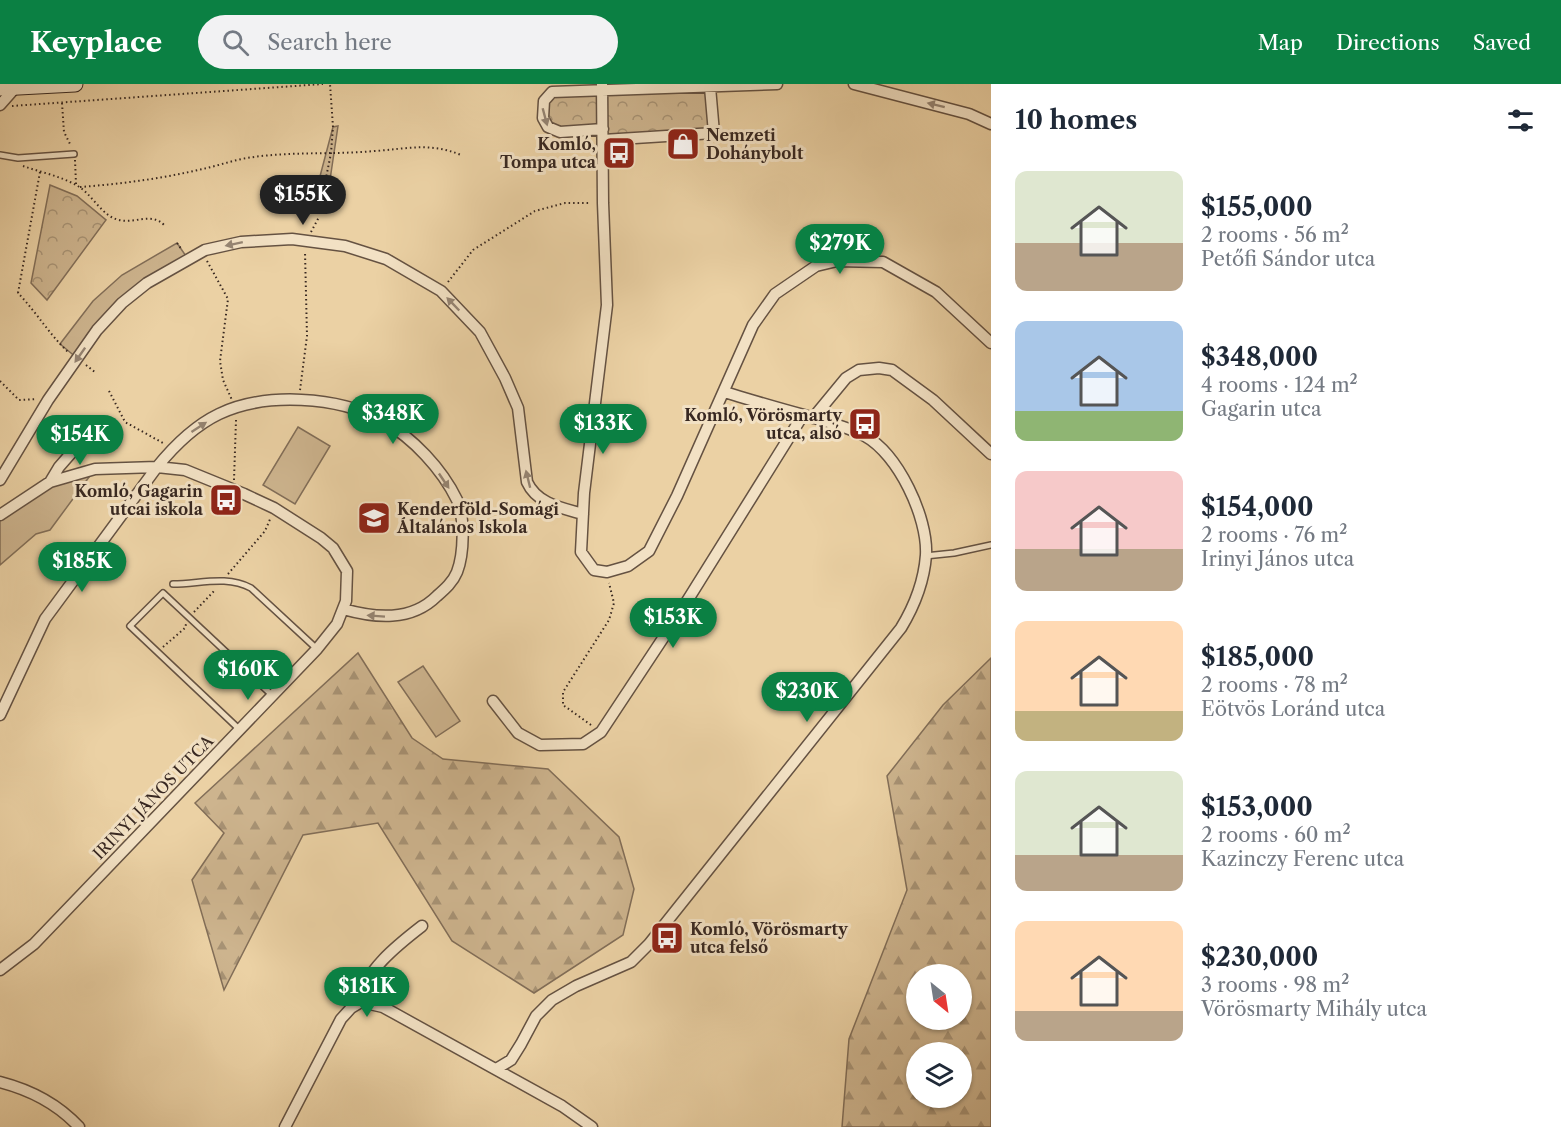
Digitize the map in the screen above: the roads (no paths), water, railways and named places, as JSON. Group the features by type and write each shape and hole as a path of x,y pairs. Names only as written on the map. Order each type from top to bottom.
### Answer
{"main road":[{"path":"8,88 75,84"}],"street":[{"path":"710,87 714,133 603,135 560,132 548,127 543,118 544,101 552,92 602,87 710,87 777,84"},
{"path":"854,84 969,114 991,124"},
{"path":"602,87 607,305 583,514 581,552 594,570 606,572 627,566 649,551 677,496 753,325 775,294 816,266 837,261 884,262 936,292 991,343"},
{"path":"5,106 8,88"},
{"path":"0,480 48,400 97,330 122,303 147,284 205,250 241,242 292,239 345,246 386,259 441,291 480,332 505,378 518,408 527,482 532,492 543,501 583,514"},
{"path":"493,701 518,733 540,745 583,744 601,732 808,416 846,378 860,370 879,368 892,370 933,400 991,454"},
{"path":"496,1069 511,1060 536,1016 552,1000 576,986 631,962 649,944 901,628 915,605 922,581 925,556 922,528 904,479 887,453 867,437 843,426 724,392"},
{"path":"0,715 45,619 172,448 188,434 219,414 266,401 299,399 342,406 382,420 413,442 458,501 462,528 462,554 453,579 432,601 414,611 396,616 363,615 343,609"},
{"path":"50,482 59,467 87,435"},
{"name":"IRINYI JÁNOS UTCA","path":"0,515 50,482 95,469 157,467 185,470 274,508 333,548 346,572 347,585 343,609 337,624 317,649 34,944 0,970"},
{"path":"361,1002 361,991 369,977 400,943 422,926"},
{"path":"285,1127 341,1019 351,1008 361,1002 383,1007 562,1106 592,1127"},
{"path":"0,1082 48,1100 79,1127"}],"lane":[{"path":"0,155 18,159 74,154"},
{"path":"925,556 954,554 991,545"},
{"path":"173,584 224,580 242,583 251,588 317,649"},
{"path":"239,729 130,626 163,593 273,696"}],"place":[{"name":"Nemzeti Dohánybolt","path":"683,144"},
{"name":"Komló, Tompa utca","path":"619,153"},
{"name":"Komló, Vörösmarty utca, alsó","path":"865,424"},
{"name":"Komló, Gagarin utcai iskola","path":"226,500"},
{"name":"Kenderföld-Somági Általános Iskola","path":"374,518"},
{"name":"Komló, Vörösmarty utca felső","path":"667,938"}]}
